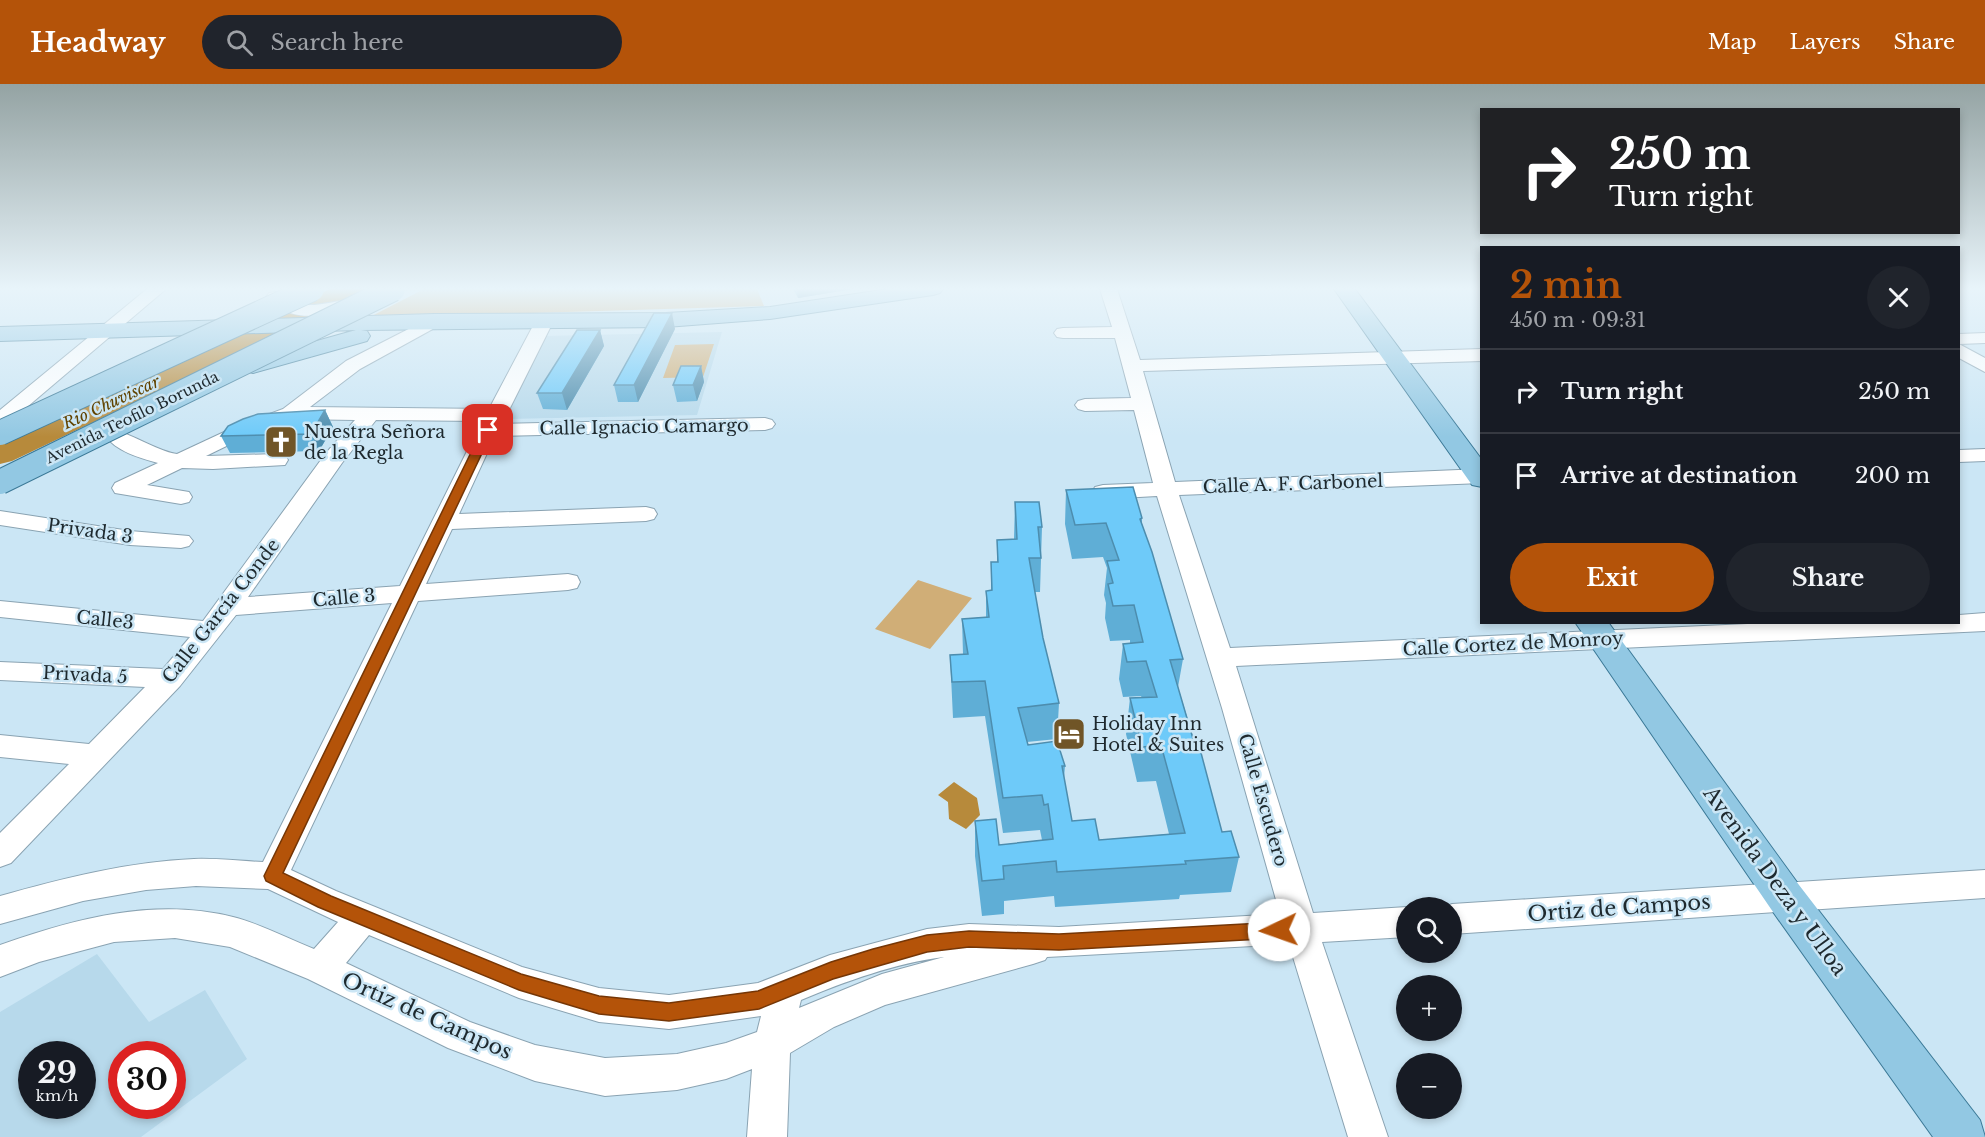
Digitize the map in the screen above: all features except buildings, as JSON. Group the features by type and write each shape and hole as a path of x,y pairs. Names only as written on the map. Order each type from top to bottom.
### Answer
{"main road":[{"path":"0,433 206,338"},
{"name":"Avenida Teofilo Borunda","path":"0,482 298,338"},
{"path":"253,366 361,338"},
{"path":"1380,338 1480,476"},
{"name":"Avenida Deza y Ulloa","path":"1598,631 1785,897 1962,1137"}],"street":[{"path":"0,421 102,338"},
{"path":"0,421 186,338"},
{"path":"0,494 253,366 298,338"},
{"path":"181,497 123,488 244,430 290,413 353,365 397,338"},
{"path":"272,876 492,423 536,338"},
{"name":"Calle Escudero","path":"1125,338 1166,490 1220,658 1301,929 1368,1137"},
{"path":"1960,339 1981,338"},
{"path":"1960,351 1985,366"},
{"path":"1132,366 1480,355"},
{"path":"1084,405 1142,404"},
{"path":"290,413 371,413"},
{"name":"Calle Ignacio Camargo","path":"371,413 492,423 765,424"},
{"name":"Calle García Conde","path":"0,855 170,679 228,608 334,458 371,413"},
{"path":"115,435 140,452 176,462 277,460"},
{"path":"1960,456 1985,455"},
{"name":"Calle A. F. Carbonel","path":"1103,492 1480,477"},
{"path":"444,522 646,514"},
{"name":"Privada 3","path":"0,518 130,538 181,541"},
{"name":"Calle 3","path":"228,608 568,582"},
{"name":"Calle3","path":"0,609 210,630"},
{"name":"Calle Cortez de Monroy","path":"1960,622 1985,621"},
{"name":"Calle Cortez de Monroy","path":"1220,658 1598,631 1869,624"},
{"name":"Privada 5","path":"0,671 170,679"},
{"path":"0,746 94,756"},
{"name":"Ortiz de Campos","path":"0,910 82,887 146,876 196,872 272,876 324,902 519,982 599,1005 669,1012 759,1000 852,964 927,944 969,939 1059,942 1396,923"},
{"name":"Ortiz de Campos","path":"1462,918 1985,884"},
{"path":"320,968 364,917"},
{"name":"Ortiz de Campos","path":"0,961 38,947 114,927 175,923 234,932 320,968 460,1036 535,1063 605,1077 677,1072 726,1061 772,1044 821,1016 882,990 1059,942"},
{"path":"767,1137 772,1044 785,990"}],"shaded area":[{"path":"544,338 720,338 697,415 506,419"},
{"path":"714,344 703,377 663,378 675,345"},
{"path":"918,580 972,598 930,649 875,629"},
{"path":"954,782 977,798 980,815 966,829 949,819 948,802 938,795"},
{"path":"97,954 149,1022 205,990 247,1059 186,1104 186,1041 108,1041 108,1119 165,1119 141,1137 0,1137 0,1012"}],"waterway":[{"name":"Rio Chuviscar","path":"0,454 247,338"}],"place":[{"name":"Nuestra Señora de la Regla","path":"281,442"},
{"name":"Holiday Inn Hotel & Suites","path":"1069,734"}],"route":[{"path":"488,430 272,876 324,902 519,982 599,1005 669,1012 759,1000 873,957 927,944 969,939 1059,942 1279,930"}]}
